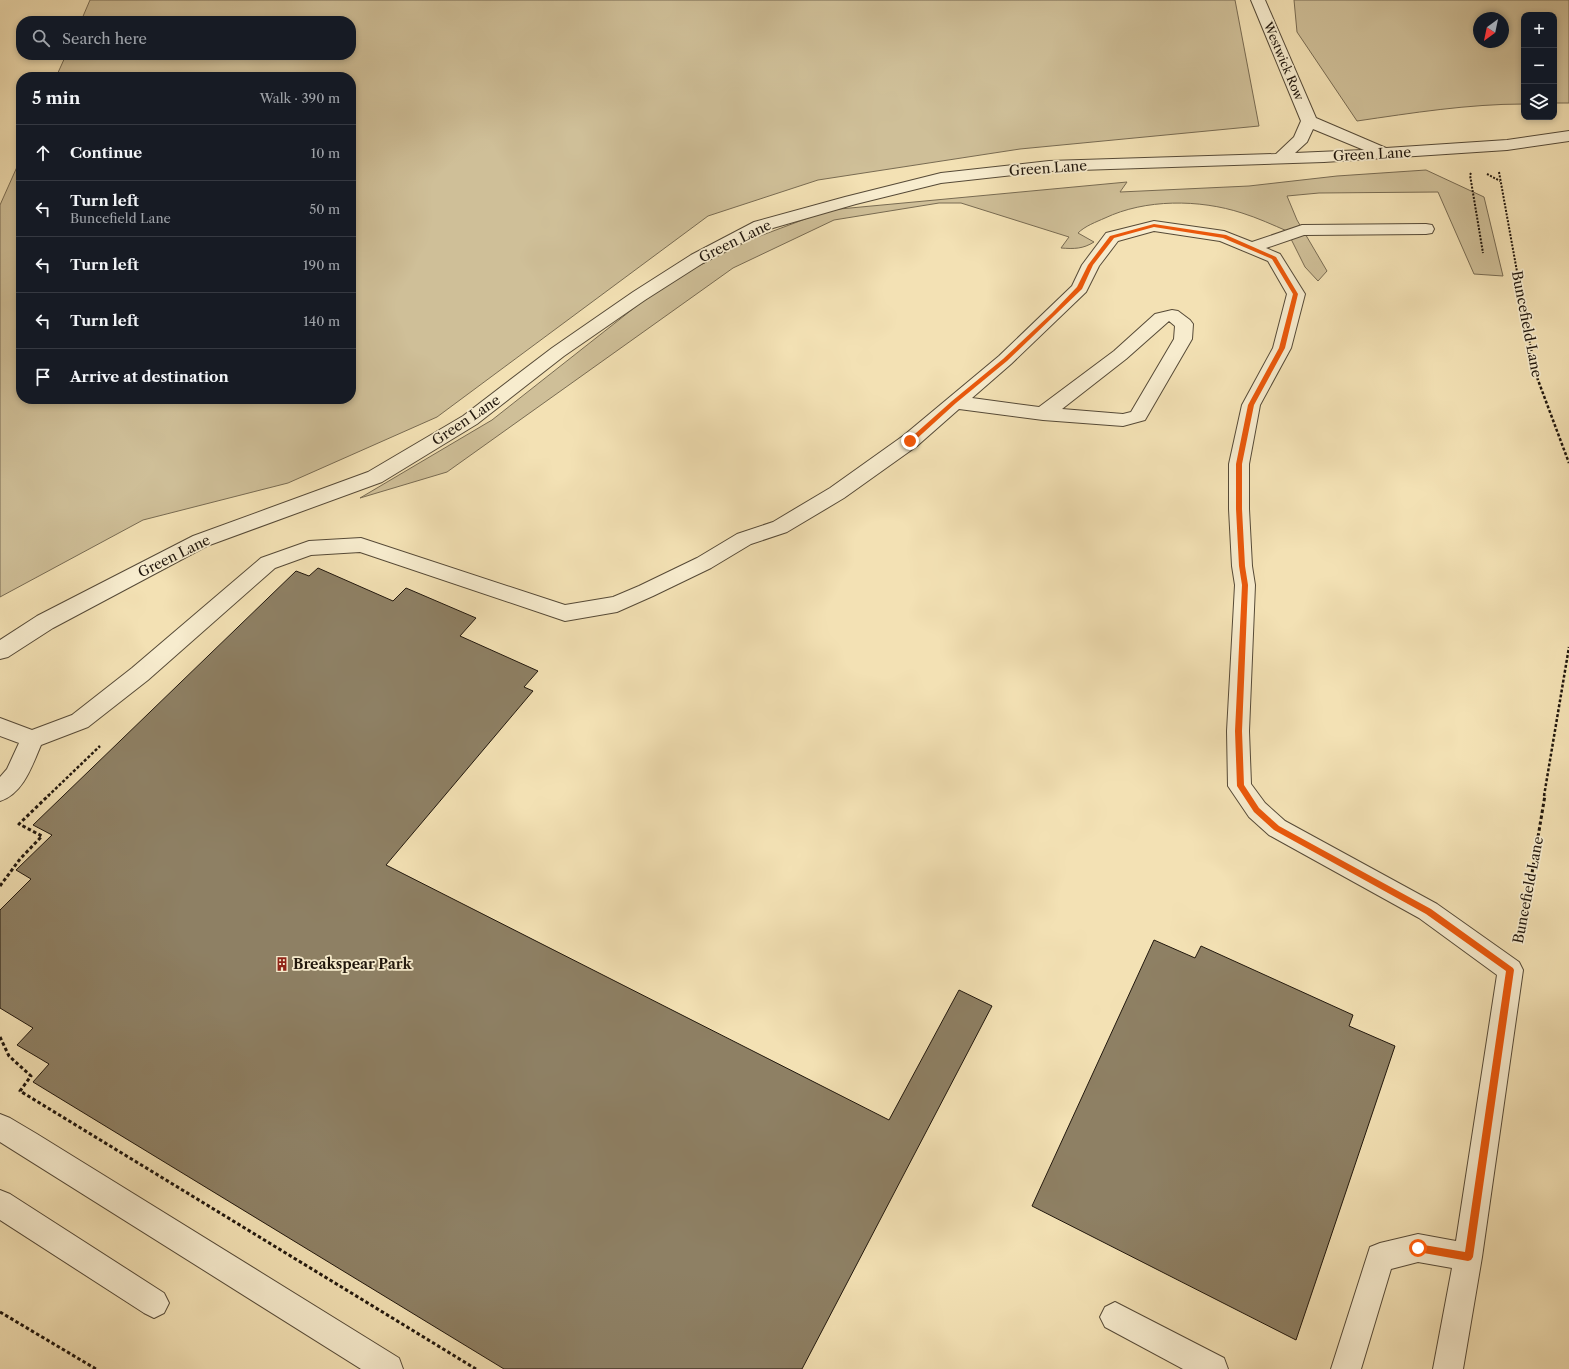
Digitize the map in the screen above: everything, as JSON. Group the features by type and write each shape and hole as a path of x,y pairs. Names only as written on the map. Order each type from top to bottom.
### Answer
{"street":[{"name":"Westwick Row","path":"1258,0 1309,121"},
{"path":"1282,157 1300,139 1309,121 1385,153"},
{"name":"Green Lane","path":"0,651 45,622 200,541 375,477 470,420 558,352 639,296 697,259 760,226 851,200 941,178 1049,166 1282,157 1324,157 1507,145 1569,136"},
{"path":"0,727 32,739 80,721 140,674 268,563 309,548 361,545 565,612 617,604 704,563 744,539 780,527 837,494 910,441 1005,360 1080,288 1091,265 1112,237 1154,226 1224,236 1274,258 1296,294 1282,348 1251,405 1239,464 1239,509 1242,566 1245,585 1238,731 1240,786 1257,810 1277,828 1428,911 1510,970 1468,1257 1448,1369"},
{"path":"1251,248 1302,230 1426,229"},
{"path":"954,402 1043,414 1123,420 1138,416 1146,406 1183,339 1184,324 1172,315 1161,318 1120,355 1043,414"},
{"path":"0,792 16,775 32,739"},
{"path":"0,1127 27,1142 135,1212 388,1369"},
{"path":"0,1204 154,1303"},
{"path":"1346,1369 1380,1257 1418,1248 1468,1257"},
{"path":"1115,1317 1213,1369"}],"path":[{"path":"1473,171 1470,175 1484,253"},
{"name":"Buncefield Lane","path":"1501,181 1535,372 1569,463"},
{"name":"Buncefield Lane","path":"1510,970 1523,927 1569,647"},
{"path":"0,886 20,859 42,836 19,824 104,742"},
{"path":"0,1037 9,1056 31,1076 20,1091 476,1369"},
{"path":"0,1312 96,1369"}],"shaded area":[{"path":"90,0 1235,0 1259,126 1020,149 818,180 708,216 437,417 288,483 143,520 0,597 0,205 16,169 16,404 356,404 356,72 58,72 64,60 356,60 356,16 83,16"},
{"path":"1294,0 1569,0 1569,103 1557,103 1557,12 1521,12 1521,104 1461,107 1357,121 1297,32"},
{"path":"1426,170 1484,197 1503,276 1474,274 1438,192 1319,193 1287,196 1297,220 1327,271 1318,281 1305,267 1287,231 1242,213 1208,205 1190,203 1155,204 1137,207 1121,212 1087,226 1078,233 1094,242 1086,246 1074,248 1061,248 1069,237 961,203 939,203 834,220 733,268 447,472 360,498 492,420 667,282 752,239 829,210 1127,182 1120,192 1249,186 1337,176"}],"building":[{"name":"Breakspear Park","path":"318,568 393,601 406,588 476,618 460,636 538,671 524,687 533,691 386,865 889,1120 959,990 992,1006 802,1369 504,1369 33,1082 49,1064 17,1045 33,1028 0,1008 0,910 31,879 16,870 52,835 33,825 296,571 309,576"},
{"path":"1154,940 1195,958 1201,946 1353,1015 1349,1026 1395,1046 1296,1340 1032,1206"}],"place":[{"name":"Breakspear Park","path":"282,964"}],"route":[{"path":"910,441 1005,360 1080,288 1091,265 1112,237 1154,226 1224,236 1274,258 1296,294 1282,348 1251,405 1239,464 1239,509 1242,566 1245,585 1238,731 1240,786 1257,810 1277,828 1428,911 1510,970 1468,1257 1418,1248"}]}
